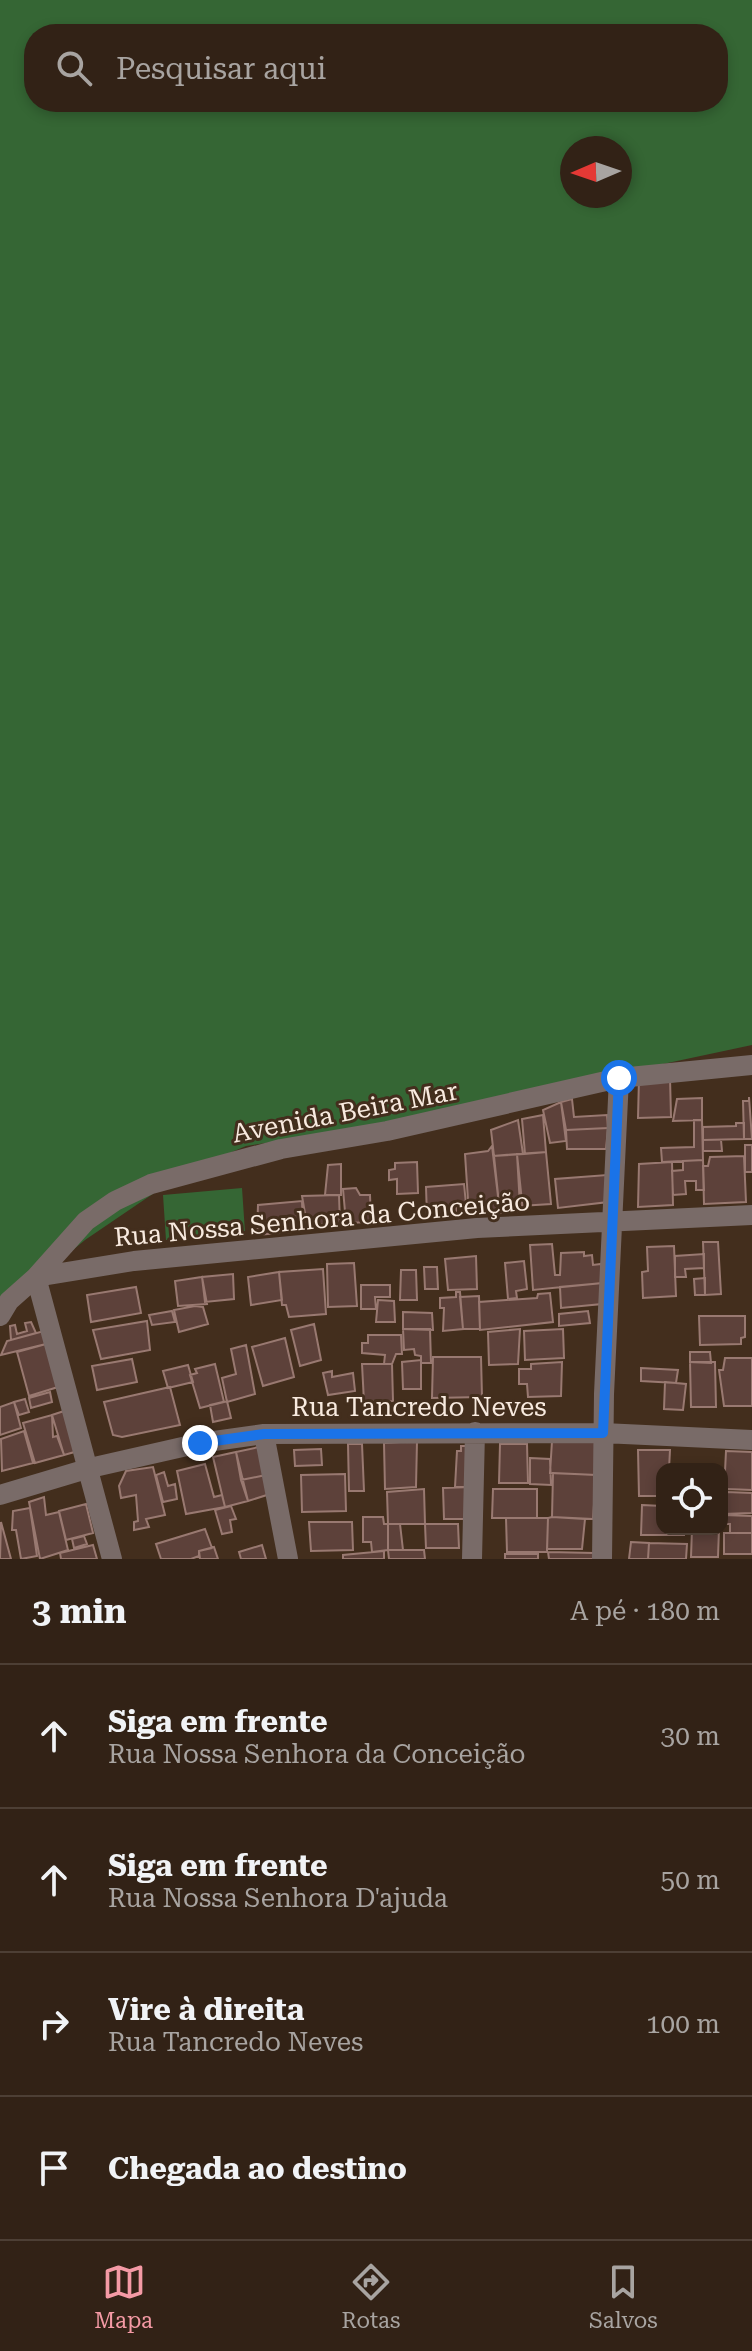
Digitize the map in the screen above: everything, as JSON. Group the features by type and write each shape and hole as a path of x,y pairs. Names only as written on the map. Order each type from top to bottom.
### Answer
{"street":[{"name":"Avenida Beira Mar","path":"0,1316 9,1301 36,1277 86,1221 115,1201 151,1184 281,1149 402,1128 619,1078 752,1065"},
{"path":"602,1559 603,1433 619,1078"},
{"name":"Rua Nossa Senhora da Conceição","path":"36,1277 134,1261 477,1228 752,1215"},
{"path":"36,1277 90,1468 112,1559"},
{"path":"472,1559 475,1432"},
{"name":"Rua Tancredo Neves","path":"0,1495 90,1468 200,1443 264,1434 603,1433 752,1440"},
{"path":"264,1434 288,1559"}],"green space":[{"path":"0,0 752,0 752,1045 368,1127 246,1146 185,1172 85,1240 17,1296 0,1323"},
{"path":"242,1188 245,1232 166,1240 163,1195"}],"building":[{"path":"639,1078 670,1078 671,1117 638,1118"},
{"path":"749,1097 752,1139 744,1139 743,1101 749,1101"},
{"path":"702,1098 702,1120 673,1121 677,1099"},
{"path":"572,1099 574,1117 607,1115 608,1128 566,1130 561,1102"},
{"path":"561,1102 566,1141 550,1143 543,1110"},
{"path":"543,1115 546,1152 525,1154 522,1119"},
{"path":"518,1120 523,1154 494,1156 491,1130"},
{"path":"694,1120 702,1120 703,1160 662,1162 661,1148 694,1147"},
{"path":"736,1123 744,1123 744,1139 703,1140 703,1127 736,1126"},
{"path":"608,1128 606,1149 567,1149 566,1130"},
{"path":"703,1140 721,1140 722,1151 703,1151"},
{"path":"745,1145 752,1145 752,1172 745,1172"},
{"path":"492,1146 500,1213 469,1215 465,1154 488,1151"},
{"path":"546,1152 551,1204 520,1206 517,1154"},
{"path":"517,1154 523,1211 500,1213 494,1156"},
{"path":"744,1156 746,1202 704,1204 703,1166 708,1166 710,1157"},
{"path":"703,1160 704,1190 696,1190 696,1181 685,1181 686,1194 673,1195 672,1171 683,1170 683,1161"},
{"path":"417,1162 418,1193 397,1194 397,1179 389,1180 389,1170 395,1169 395,1163"},
{"path":"672,1162 673,1205 638,1207 639,1164"},
{"path":"341,1164 341,1195 325,1195 328,1165"},
{"path":"607,1175 608,1202 558,1208 555,1179"},
{"path":"464,1184 466,1204 456,1204 456,1215 427,1217 426,1187"},
{"path":"356,1188 360,1195 370,1195 371,1222 346,1223 343,1189"},
{"path":"339,1195 340,1224 307,1225 302,1196"},
{"path":"302,1201 303,1231 257,1235 258,1205"},
{"path":"703,1242 718,1242 721,1294 705,1295"},
{"path":"552,1244 555,1275 560,1275 561,1253 584,1252 584,1256 592,1255 593,1265 601,1264 602,1283 533,1290 530,1245"},
{"path":"674,1246 676,1296 643,1298 642,1272 648,1271 647,1247"},
{"path":"704,1254 704,1268 685,1269 686,1277 675,1277 675,1256"},
{"path":"476,1256 477,1289 448,1290 445,1259"},
{"path":"524,1261 527,1289 516,1291 517,1298 508,1299 505,1263"},
{"path":"354,1263 357,1306 328,1307 327,1264"},
{"path":"424,1267 437,1267 438,1289 425,1289"},
{"path":"323,1269 326,1314 289,1317 286,1305 282,1305 279,1272"},
{"path":"401,1270 416,1270 417,1300 400,1300"},
{"path":"279,1272 282,1300 251,1305 248,1277"},
{"path":"233,1274 234,1299 205,1302 202,1277"},
{"path":"202,1277 207,1304 178,1306 175,1281"},
{"path":"705,1278 705,1295 695,1295 694,1279"},
{"path":"602,1283 602,1304 561,1308 560,1287"},
{"path":"361,1285 390,1285 390,1297 375,1297 376,1309 361,1309"},
{"path":"136,1287 141,1313 91,1322 87,1295"},
{"path":"456,1292 460,1292 463,1329 443,1331 444,1308 440,1308 440,1298 456,1297"},
{"path":"550,1293 553,1322 480,1330 479,1302 537,1298 538,1294"},
{"path":"479,1296 480,1329 463,1329 460,1297"},
{"path":"378,1300 394,1301 395,1322 376,1322"},
{"path":"203,1307 208,1324 179,1332 174,1310"},
{"path":"172,1311 175,1322 152,1325 149,1315"},
{"path":"588,1311 590,1323 559,1326 559,1314"},
{"path":"403,1312 432,1313 433,1330 403,1329"},
{"path":"699,1316 745,1316 745,1337 741,1338 741,1344 700,1345"},
{"path":"147,1321 150,1350 101,1359 93,1330"},
{"path":"31,1322 36,1333 11,1340 10,1326 15,1325 17,1334 27,1331 25,1323"},
{"path":"314,1324 321,1360 300,1366 291,1330"},
{"path":"403,1329 430,1329 431,1363 421,1363 421,1356 415,1355 414,1349 404,1350"},
{"path":"520,1329 518,1364 489,1365 488,1332"},
{"path":"563,1329 564,1358 525,1360 524,1331"},
{"path":"44,1331 46,1344 1,1355 7,1341"},
{"path":"368,1335 401,1335 402,1354 396,1354 392,1364 384,1364 385,1355 362,1353 362,1343 368,1343"},
{"path":"285,1338 294,1377 263,1386 252,1347"},
{"path":"46,1344 58,1387 29,1396 17,1352"},
{"path":"246,1345 255,1394 227,1402 222,1378 236,1374 231,1349"},
{"path":"690,1352 710,1352 711,1363 690,1362"},
{"path":"433,1357 481,1357 482,1397 432,1398"},
{"path":"725,1358 752,1358 752,1406 724,1406 719,1370 723,1370"},
{"path":"132,1359 137,1382 97,1390 92,1366"},
{"path":"421,1360 421,1389 403,1389 402,1362"},
{"path":"562,1362 561,1396 528,1397 527,1384 519,1384 519,1369 531,1369 531,1364"},
{"path":"690,1362 715,1362 716,1407 691,1407"},
{"path":"215,1364 224,1402 200,1408 190,1375 197,1373 195,1369"},
{"path":"362,1364 392,1364 393,1401 364,1402"},
{"path":"188,1365 193,1382 168,1388 163,1371"},
{"path":"641,1368 678,1370 676,1383 641,1381"},
{"path":"332,1371 332,1377 353,1373 355,1391 328,1395 323,1373"},
{"path":"665,1382 686,1384 683,1410 664,1409"},
{"path":"170,1387 180,1425 122,1437 113,1435 104,1402"},
{"path":"50,1392 52,1402 31,1408 29,1398"},
{"path":"25,1399 29,1412 19,1415 14,1402"},
{"path":"227,1401 231,1418 213,1422 210,1405"},
{"path":"14,1402 21,1428 0,1435 0,1407"},
{"path":"64,1411 78,1451 64,1455 52,1415"},
{"path":"52,1415 53,1437 57,1436 64,1455 35,1463 23,1423"},
{"path":"24,1431 33,1463 2,1471 1,1439"},
{"path":"417,1441 416,1487 385,1489 384,1443"},
{"path":"552,1441 599,1442 598,1475 550,1473"},
{"path":"348,1444 362,1444 364,1491 349,1491"},
{"path":"500,1444 527,1444 528,1483 499,1483"},
{"path":"461,1446 471,1446 470,1487 455,1487 457,1451 461,1451"},
{"path":"259,1447 266,1475 241,1480 236,1452"},
{"path":"321,1449 322,1465 295,1466 294,1450"},
{"path":"638,1450 670,1450 669,1463 656,1463 656,1496 639,1496"},
{"path":"726,1451 752,1452 752,1490 728,1489 728,1463 725,1463"},
{"path":"236,1452 248,1501 225,1507 213,1457"},
{"path":"530,1458 550,1459 551,1485 530,1484"},
{"path":"205,1464 214,1497 222,1495 225,1507 186,1514 177,1471"},
{"path":"153,1467 165,1515 146,1519 149,1527 134,1530 134,1522 138,1521 136,1495 121,1498 119,1486 126,1471"},
{"path":"164,1472 168,1486 175,1484 177,1499 163,1502 156,1475"},
{"path":"553,1473 596,1475 593,1519 552,1517"},
{"path":"345,1474 346,1511 302,1512 301,1475"},
{"path":"266,1475 270,1494 248,1501 241,1480"},
{"path":"470,1487 469,1519 444,1519 443,1488"},
{"path":"424,1489 425,1524 388,1524 387,1492"},
{"path":"493,1489 537,1489 537,1518 492,1518"},
{"path":"728,1492 752,1493 752,1513 728,1514"},
{"path":"44,1497 46,1515 59,1512 68,1550 40,1559 29,1502"},
{"path":"86,1504 93,1533 66,1540 59,1511"},
{"path":"642,1505 656,1506 656,1535 641,1535"},
{"path":"231,1506 236,1519 230,1520 232,1532 222,1534 215,1510"},
{"path":"30,1508 37,1556 21,1559 16,1530 12,1530 13,1511"},
{"path":"728,1515 752,1516 752,1533 730,1533"},
{"path":"363,1517 383,1517 384,1524 388,1524 388,1550 372,1552 371,1542 363,1542"},
{"path":"506,1518 548,1518 547,1552 507,1552"},
{"path":"548,1518 585,1519 582,1549 547,1549"},
{"path":"1,1522 11,1559 0,1559"},
{"path":"309,1522 352,1522 353,1550 311,1551"},
{"path":"388,1524 400,1524 403,1550 388,1550"},
{"path":"425,1524 458,1524 459,1548 426,1548"},
{"path":"205,1529 212,1548 199,1551 199,1556 191,1559 161,1559 156,1544"},
{"path":"752,1533 752,1554 724,1554 724,1535"},
{"path":"692,1535 719,1535 718,1557 691,1557"},
{"path":"84,1536 87,1544 74,1548 72,1539"},
{"path":"631,1542 649,1543 648,1559 629,1559"},
{"path":"649,1543 687,1544 686,1559 648,1559"},
{"path":"93,1545 97,1559 61,1559 60,1553"},
{"path":"262,1545 266,1559 241,1559 239,1552"},
{"path":"214,1547 218,1559 200,1559 199,1551"},
{"path":"388,1550 424,1550 425,1559 389,1559"},
{"path":"384,1551 384,1559 343,1559 343,1555"},
{"path":"548,1552 594,1553 594,1559 549,1559"},
{"path":"505,1554 538,1554 538,1559 505,1559"}],"route":[{"path":"200,1443 264,1434 603,1433 619,1078"}]}
